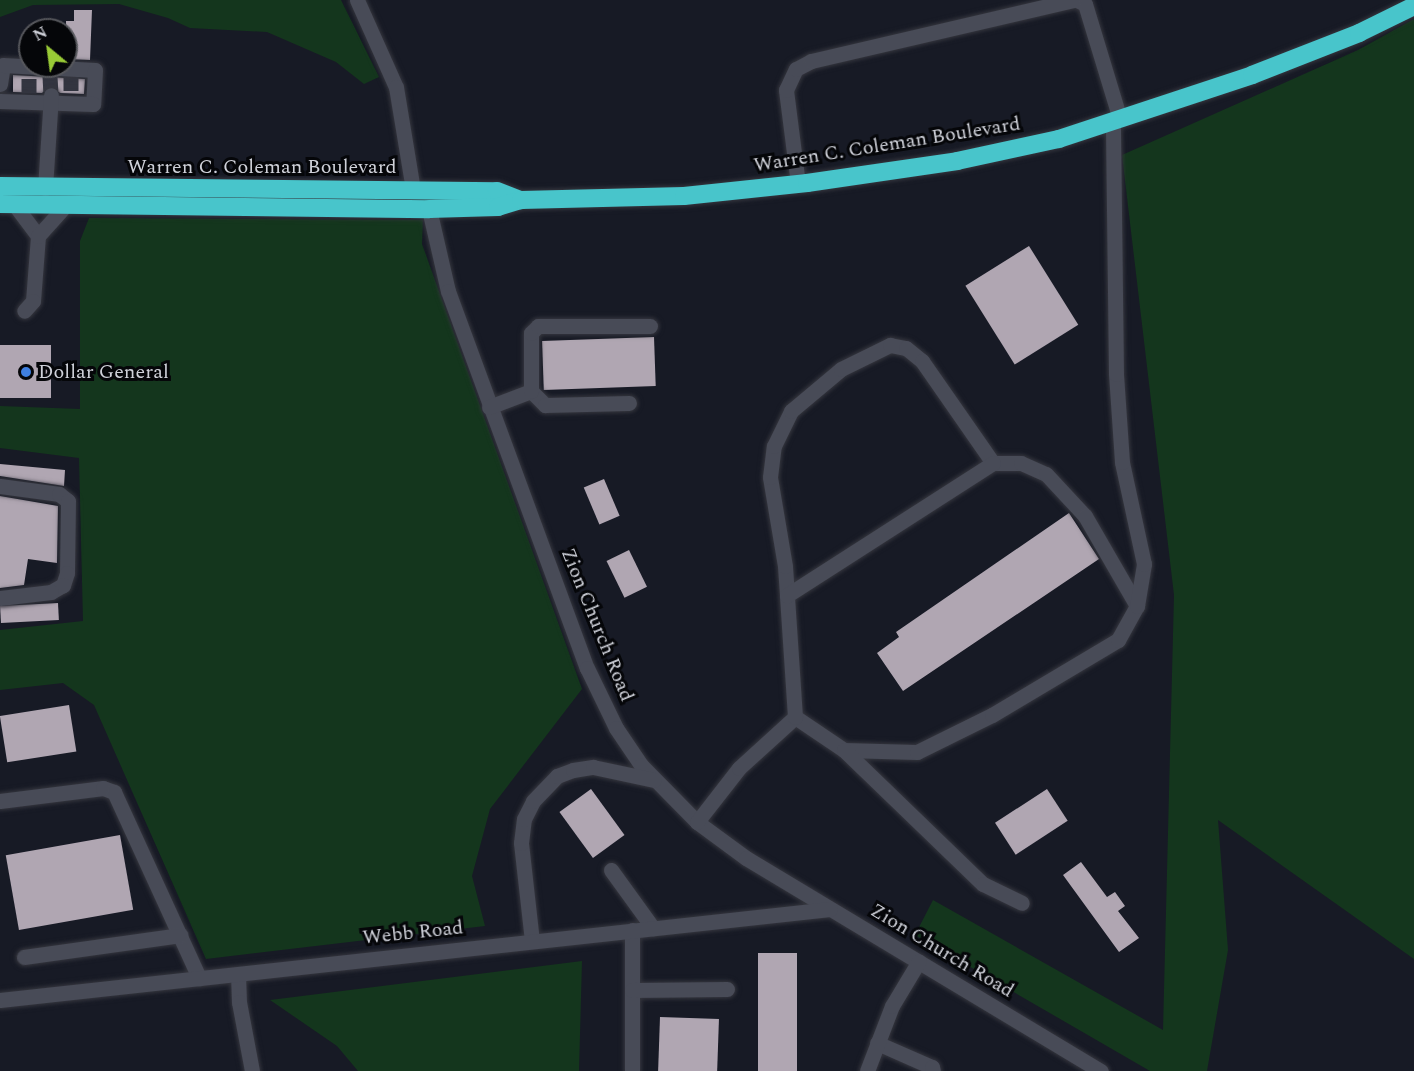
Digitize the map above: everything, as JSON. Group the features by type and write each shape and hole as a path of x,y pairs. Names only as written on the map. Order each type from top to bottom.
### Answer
{"highway":[{"name":"Warren C. Coleman Boulevard","path":"7,204 429,209 498,207 522,200 684,196 798,184 989,155 1117,121 1252,75 1359,33 1414,6"},
{"name":"Warren C. Coleman Boulevard","path":"0,186 497,191 522,200"}],"street":[{"path":"357,0 396,87 413,190"},
{"path":"798,184 786,90 796,69 811,61 1080,1 1117,121 1111,167 1116,374 1122,462 1144,564 1137,606 1118,640 981,720 917,752 844,750"},
{"path":"0,82 3,65 18,68"},
{"path":"0,101 50,98 71,99 93,105 95,70 78,71"},
{"path":"45,188 50,98"},
{"path":"7,204 38,236"},
{"path":"24,311 33,301 38,236 66,206"},
{"name":"Zion Church Road","path":"429,209 448,291 587,668 616,728 654,780 698,822 746,858 919,960 1079,1065 1101,1071"},
{"path":"629,403 545,405 531,391 531,333 538,326 650,326"},
{"path":"795,717 787,595 770,477 774,446 791,411 841,369 890,345 906,348 922,361 993,463"},
{"path":"489,406 531,391"},
{"path":"787,595 993,463 1021,463 1046,474 1085,516 1137,606"},
{"path":"0,486 58,494 68,501 67,573 63,585 51,592 0,598"},
{"path":"795,717 844,750 983,884 1022,903"},
{"path":"698,822 739,768 795,717"},
{"path":"532,941 521,843 524,819 533,801 556,776 573,770 593,767 654,780"},
{"path":"0,801 103,788 114,792 199,978"},
{"path":"611,870 653,928"},
{"name":"Webb Road","path":"0,1000 830,909"},
{"path":"632,930 632,1071"},
{"path":"24,957 180,935"},
{"path":"867,1071 892,1006 919,960"},
{"path":"238,974 239,1002 252,1071"},
{"path":"632,990 728,989"},
{"path":"877,1043 932,1067 933,1071"}],"green space":[{"path":"0,0 341,0 379,77 364,84 336,62 267,32 190,28 168,18 119,4 33,5 0,17"},
{"path":"1414,19 1414,959 1218,820 1228,950 1207,1071 1150,1071 915,935 933,900 1163,1030 1174,595 1122,155 1358,50"},
{"path":"89,218 423,220 422,244 582,689 490,809 472,876 485,926 206,959 94,705 63,683 0,690 0,630 83,621 79,458 0,448 0,406 80,409 80,241"},
{"path":"582,961 579,1071 358,1071 337,1046 270,1000"}],"building":[{"path":"74,10 92,10 90,60 78,60 78,18 74,18"},
{"path":"13,75 18,75 18,78 85,79 84,94 60,93 51,85 42,93 13,92"},
{"path":"1029,246 1078,325 1015,365 965,286"},
{"path":"654,337 656,386 544,390 542,341"},
{"name":"Dollar General","path":"0,345 51,345 51,398 0,398"},
{"path":"0,464 65,470 64,486 0,476"},
{"path":"604,479 620,516 599,524 584,488"},
{"path":"0,496 58,506 57,563 28,559 24,585 0,588"},
{"path":"1069,513 1099,559 903,691 877,653 899,637 896,632"},
{"path":"629,550 647,587 625,598 607,561"},
{"path":"58,603 59,620 1,623 0,606"},
{"path":"69,705 76,751 7,762 0,716"},
{"path":"591,789 625,835 593,858 559,812"},
{"path":"1047,789 1068,821 1016,855 995,823"},
{"path":"120,835 133,910 19,930 6,855"},
{"path":"1081,862 1107,897 1115,892 1125,906 1118,911 1139,938 1119,952 1063,875"},
{"path":"758,953 797,953 797,1071 758,1071"},
{"path":"660,1017 719,1019 717,1071 658,1071"}],"tunnel":[{"path":"29,78 29,93"},
{"path":"50,78 51,93"},
{"path":"71,78 71,94"}],"place":[{"name":"Dollar General","path":"26,372"}]}
